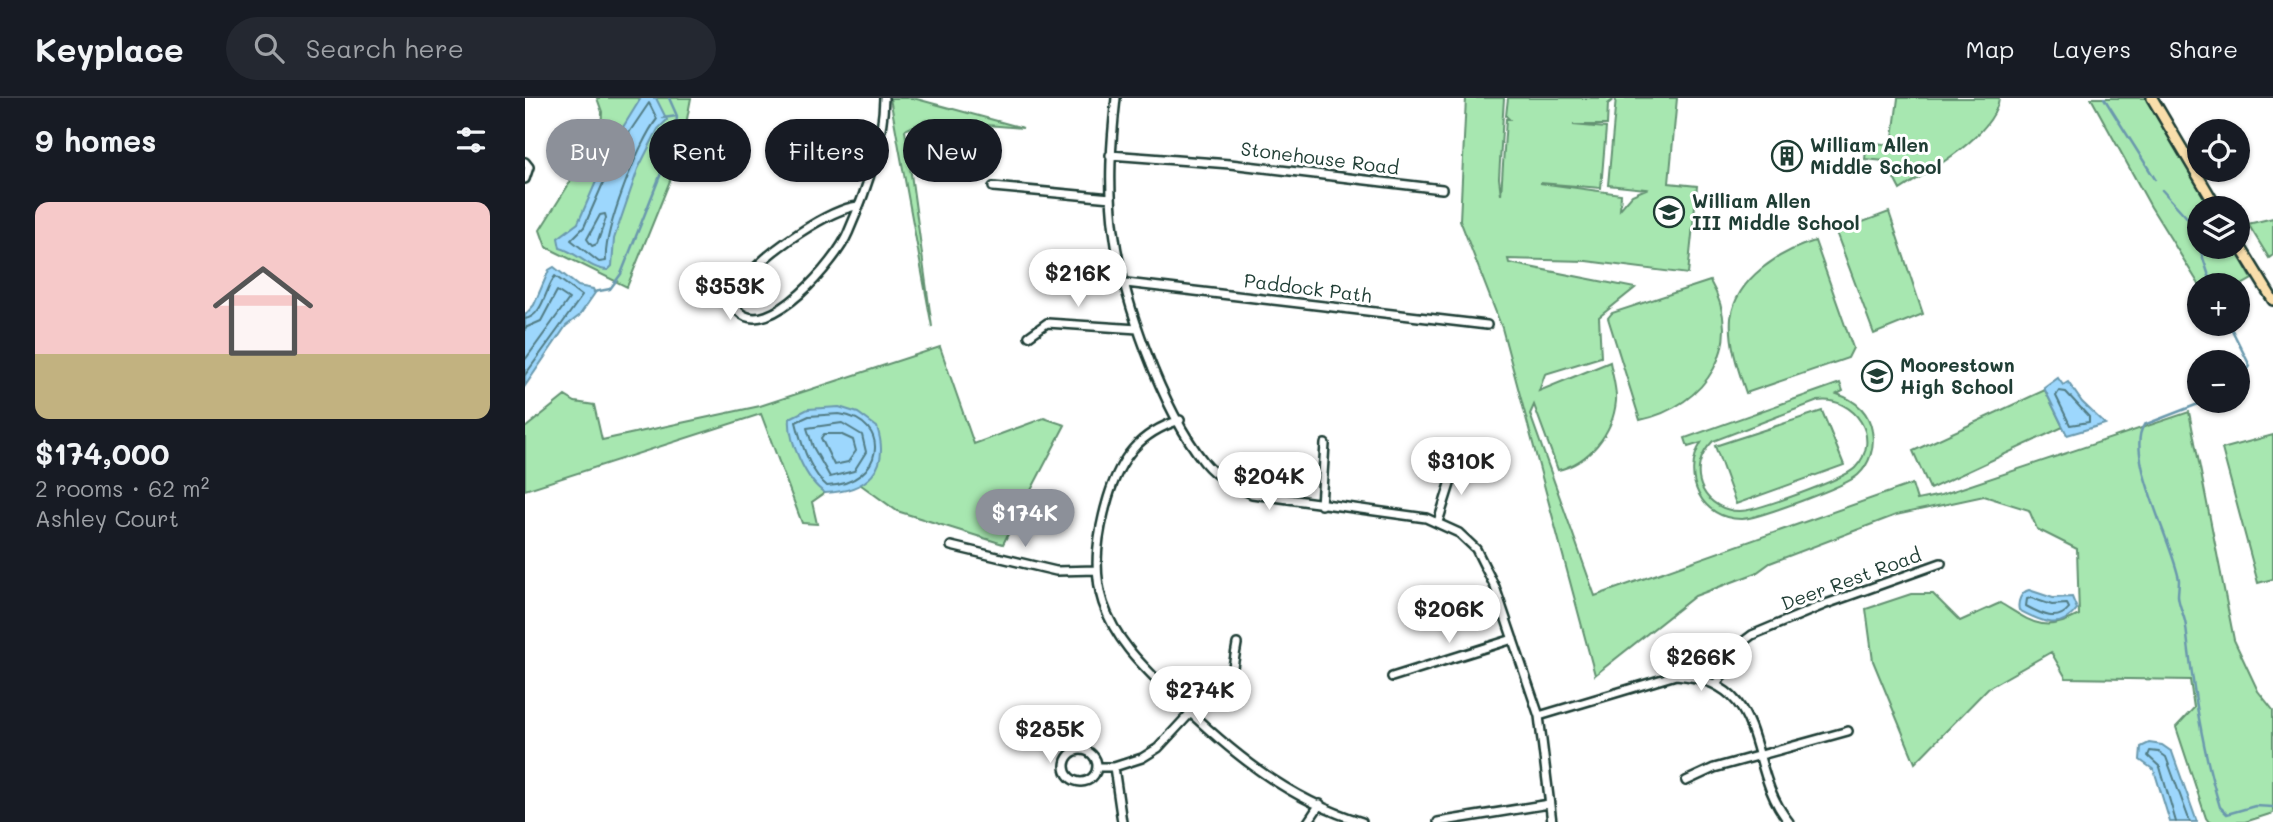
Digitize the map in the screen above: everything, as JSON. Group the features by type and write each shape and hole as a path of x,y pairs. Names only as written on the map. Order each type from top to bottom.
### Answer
{"main road":[{"path":"2152,98 2210,196"},
{"path":"2248,259 2273,300"}],"street":[{"path":"858,206 834,214 764,260 748,276 735,299 738,311 753,319 776,314 794,299 837,253 858,206 879,137 884,98"},
{"path":"1116,98 1110,155 1114,234 1138,329 1153,369 1204,461 1229,484 1265,498 1398,513 1438,522 1459,533 1476,549 1495,587 1539,716 1552,822"},
{"name":"Stonehouse Road","path":"1110,155 1230,164 1442,189"},
{"path":"525,162 529,174 525,179"},
{"path":"993,187 1111,198"},
{"name":"Paddock Path","path":"1126,283 1487,325"},
{"path":"1029,336 1047,323 1138,329"},
{"path":"1180,420 1161,426 1139,439 1119,469 1101,522 1097,570 1103,601 1120,638 1136,659 1246,763 1320,804 1362,822"},
{"path":"1321,505 1325,444"},
{"path":"1438,522 1457,462"},
{"path":"951,546 1056,571 1097,570"},
{"name":"Deer Rest Road","path":"1717,684 1740,644 1752,635 1826,604 1941,563"},
{"path":"1392,677 1513,639"},
{"path":"1097,767 1114,766 1142,758 1158,748 1233,667 1237,644"},
{"path":"1539,716 1675,674 1697,676 1717,684 1733,696 1746,712 1777,808 1789,822"},
{"path":"1686,781 1714,768 1848,731"},
{"path":"1081,750 1091,753 1097,767 1090,780 1080,783 1070,779 1064,766 1072,752 1081,750"},
{"path":"1114,766 1122,822"},
{"path":"1308,822 1320,804"},
{"path":"1439,822 1549,804"}],"green space":[{"path":"597,98 691,98 687,119 649,119 649,182 669,182 627,287 546,247 540,230 570,182 635,182 635,119 602,119"},
{"path":"890,98 913,98 990,119 903,119 903,169"},
{"path":"1466,98 1504,98 1499,178 1501,195 1506,119 1509,119 1506,116 1508,98 1615,98 1608,104 1607,125 1573,125 1606,128 1601,188 1540,183 1621,194 1620,209 1632,195 1646,189 1608,185 1616,98 1677,98 1669,183 1697,186 1688,274 1586,261 1508,259 1509,263 1635,288 1599,317 1601,357 1545,374 1539,391 1610,362 1616,401 1610,425 1597,445 1579,461 1558,470 1534,405 1530,414 1595,596 1912,484 1917,500 1941,495 2189,413 2234,640 2258,691 2273,710 2273,813 2245,822 2209,822 2206,818 2176,727 2194,708 2190,680 2066,678 2051,652 1988,688 1915,763 1873,661 1866,609 1911,594 1933,594 1960,621 2000,603 2030,620 2047,625 2067,621 2079,615 2077,549 2037,529 2029,510 1984,496 1896,515 1770,563 1756,573 1695,596 1595,675 1502,328 1460,220"},
{"path":"1898,98 1999,98 1995,112 1974,138 1900,190 1885,161 1865,159 1867,142 1892,145"},
{"path":"2091,98 2147,98 2187,167 2187,182 2196,182 2204,196 2187,196 2187,259 2241,259 2249,273 2192,273 2151,207"},
{"path":"1002,122 1023,128 1002,126"},
{"path":"905,182 912,182 932,327"},
{"path":"1889,212 1923,314 1874,334 1836,232"},
{"path":"2273,218 2273,255 2269,258 2250,227 2250,224"},
{"path":"1815,241 1853,348 1848,358 1746,393 1731,337 1731,318 1741,290 1762,268 1775,259"},
{"path":"1710,281 1720,304 1724,327 1722,349 1714,369 1701,386 1684,401 1663,413 1640,420 1608,318 1612,313"},
{"path":"940,347 974,444 1044,418 1065,425 1003,544 897,511 857,482 832,488 812,502 817,524 802,523 761,414 525,490 525,428 565,396 575,402 594,405 602,440 760,406"},
{"path":"1840,383 1843,391 1837,394 1855,403 1868,418 1873,443 1866,466 1850,480 1802,501 1742,519 1715,512 1706,504 1694,482 1695,456 1701,443 1688,447 1685,438","holes":["1818,401 1831,401 1853,412 1865,433 1863,457 1855,468 1817,487 1748,510 1733,511 1723,508 1706,495 1700,483 1699,470 1702,457 1713,441"]},
{"path":"2045,390 2063,427 1930,489 1913,451"},
{"path":"1822,411 1844,465 1736,504 1715,446"},
{"path":"2273,435 2273,579 2258,583 2222,449"}],"water":[{"path":"641,98 656,98 666,119 649,119 649,147 635,178 635,119 628,119"},
{"path":"596,182 634,182 614,239 612,266 608,270 589,264 560,248 558,238 578,223"},
{"path":"554,267 578,286 593,289 595,293 579,316 566,326 525,386 525,315 534,305 549,270"},
{"path":"2058,378 2063,385 2068,382 2082,402 2105,424 2067,435 2044,388"},
{"path":"839,407 858,413 877,427 881,455 878,466 864,483 853,488 825,493 805,470 795,448 790,418 808,409"},
{"path":"2029,590 2053,598 2072,597 2077,609 2064,620 2042,621 2019,610 2020,598"},
{"path":"2149,743 2162,745 2172,752 2197,822 2170,822 2154,770 2140,760 2141,747"}],"waterway":[{"path":"594,292 610,289 621,274 675,138 677,116 669,98"},
{"path":"2104,98 2155,179"},
{"path":"663,118 677,116"},
{"path":"2162,190 2191,222 2208,273"},
{"path":"2235,336 2242,350"},
{"path":"2187,408 2144,425 2140,439 2140,457 2179,580 2178,596 2185,623 2199,718 2220,807 2227,814 2255,806 2273,807"}],"place":[{"name":"William Allen Middle School","path":"1787,156"},
{"name":"William Allen III Middle School","path":"1669,212"},
{"name":"Moorestown High School","path":"1877,376"}]}
